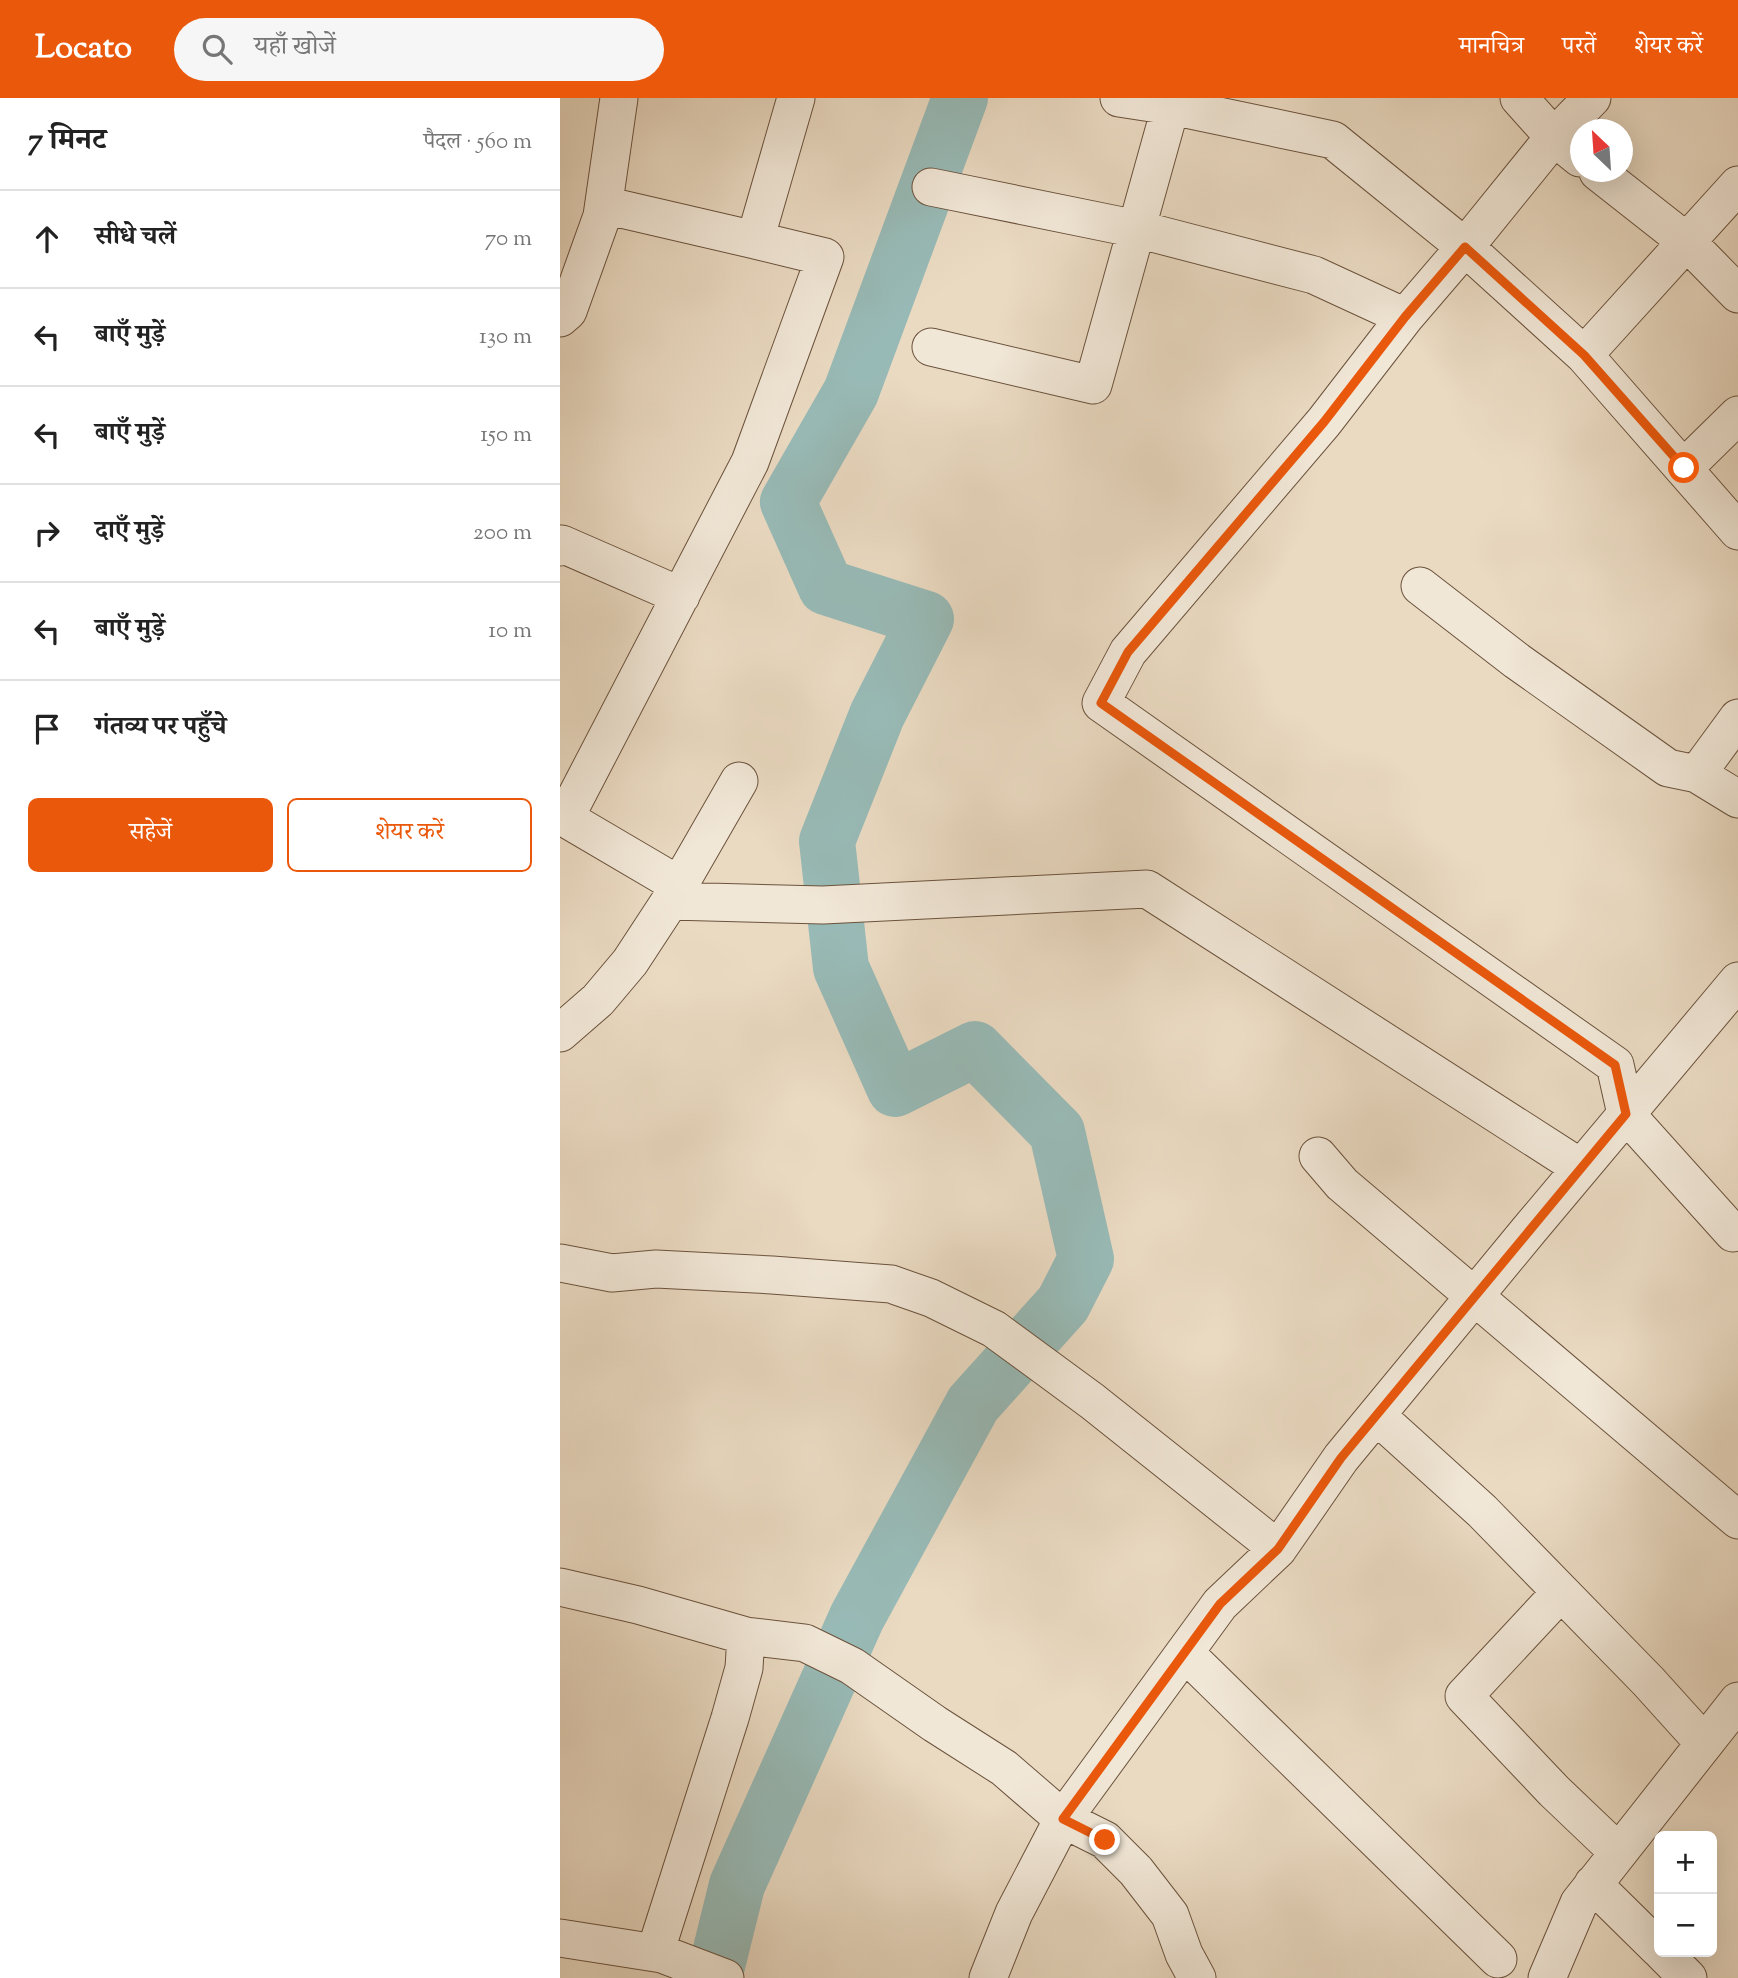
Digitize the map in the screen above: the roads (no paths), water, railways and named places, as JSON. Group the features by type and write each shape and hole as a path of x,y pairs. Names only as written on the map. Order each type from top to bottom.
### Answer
{"street":[{"path":"560,318 568,311 602,216 619,98"},
{"path":"755,240 796,98"},
{"path":"1119,98 1172,102 1334,139 1465,247 1584,355 1738,531"},
{"path":"1519,98 1567,147"},
{"path":"1592,98 1567,147 1465,247 1405,317 1324,422 1128,652 1101,703 1615,1065 1626,1114 1733,1233"},
{"path":"931,347 1093,385 1172,102"},
{"path":"1611,182 1687,242 1738,294"},
{"path":"1584,355 1738,185"},
{"path":"931,187 1137,229 1314,275 1405,317"},
{"path":"604,205 825,257 750,462 565,818 674,893 823,905 1147,889 1581,1168"},
{"path":"1684,468 1738,415"},
{"path":"560,547 562,544 681,596"},
{"path":"1420,586 1517,661 1668,768 1697,774 1738,799"},
{"path":"1697,774 1738,718"},
{"path":"560,1033 597,1000 630,962 739,781"},
{"path":"988,1978 1014,1913 1063,1819 1220,1604 1278,1549 1341,1458 1738,981"},
{"path":"1318,1156 1342,1184 1738,1520"},
{"path":"560,1263 612,1273 656,1269 891,1284 931,1298 994,1329 1101,1409 1278,1549"},
{"path":"1377,1416 1482,1511 1648,1681 1704,1743"},
{"path":"560,1587 638,1605 746,1636 805,1643 852,1666 1004,1768 1063,1819 1105,1840 1136,1871 1170,1914 1184,1954 1197,1978"},
{"path":"1561,1592 1464,1696 1554,1791 1618,1852"},
{"path":"672,1964 744,1668 746,1636"},
{"path":"1185,1653 1497,1959"},
{"path":"1547,1978 1579,1903 1738,1702"},
{"path":"1593,1884 1654,1945"},
{"path":"560,1938 725,1978"},
{"path":"1666,1957 1688,1978"}],"waterway":[{"path":"714,1978 737,1885 857,1617 973,1404 1063,1304 1086,1259 1057,1132 975,1049 895,1089 841,968 827,841 877,715 926,619 826,587 788,502 851,392 960,98"}]}
